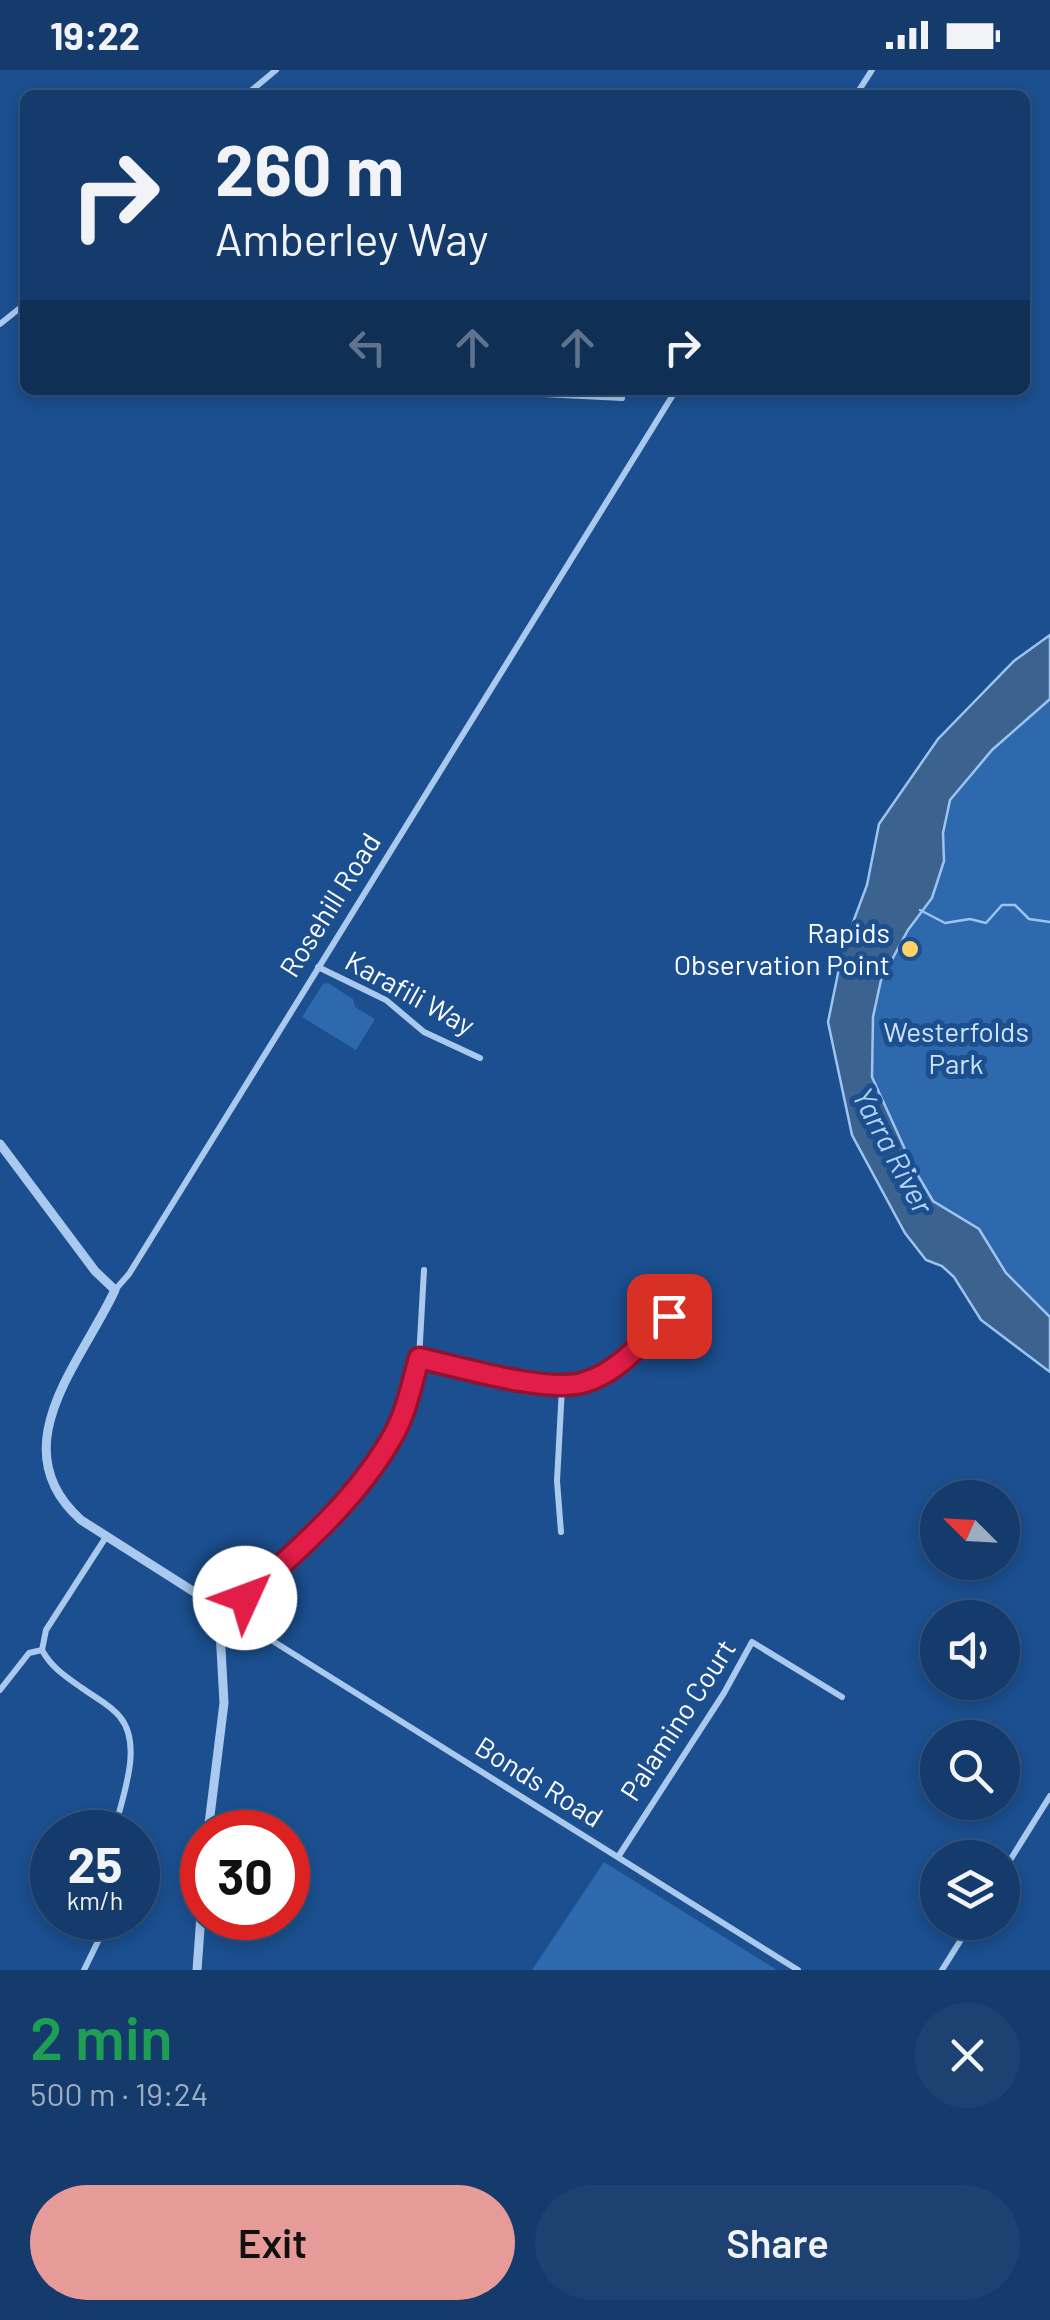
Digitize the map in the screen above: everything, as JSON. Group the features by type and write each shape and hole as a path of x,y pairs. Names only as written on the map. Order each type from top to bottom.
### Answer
{"street":[{"path":"252,90 276,70"},
{"path":"0,324 20,308"},
{"path":"562,395 622,398"},
{"name":"Rosehill Road","path":"42,1450 43,1424 50,1402 115,1290 129,1274 673,395"},
{"name":"Karafili Way","path":"318,967 386,1000 424,1032 480,1058"},
{"path":"0,1144 100,1278 115,1290"},
{"path":"211,1810 224,1704 227,1620 370,1474 396,1430 419,1358 424,1270"},
{"path":"419,1358 562,1387 588,1382 619,1364 669,1316"},
{"path":"562,1387 557,1481 562,1532"},
{"name":"Bonds Road","path":"42,1450 48,1478 60,1501 227,1620 257,1632 798,1970"},
{"path":"42,1650 46,1630 106,1536"},
{"name":"Palamino Court","path":"618,1857 752,1642 842,1696"},
{"path":"0,1690 29,1653 42,1650"},
{"path":"42,1650 60,1672 118,1714 125,1726 130,1760 119,1810"},
{"path":"1020,1844 1050,1796"},
{"path":"84,1970 99,1940"},
{"path":"198,1970 200,1940"},
{"path":"942,1970 961,1940"}],"green space":[{"name":"Westerfolds Park","path":"1050,680 1050,1333 932,1215 864,1088 868,998 937,802"},
{"path":"328,983 375,1019 356,1050 302,1017 323,984"},
{"path":"604,1862 777,1970 532,1970"}],"water":[{"name":"Yarra River","path":"1050,635 1050,699 992,750 950,800 943,833 944,861 932,898 908,930 881,980 873,1017 872,1077 933,1201 979,1229 1006,1273 1050,1317 1050,1372 981,1320 954,1277 942,1266 926,1260 905,1233 852,1135 828,1022 843,949 867,885 879,824 938,739 1014,661"}],"waterway":[{"path":"920,910 945,923 970,919 986,923 1002,905 1015,905 1029,919 1050,922"}],"place":[{"name":"Rapids Observation Point","path":"910,949"}],"route":[{"path":"245,1598 309,1540 370,1474 396,1430 419,1358 562,1387 588,1382 619,1364 669,1316"}]}
